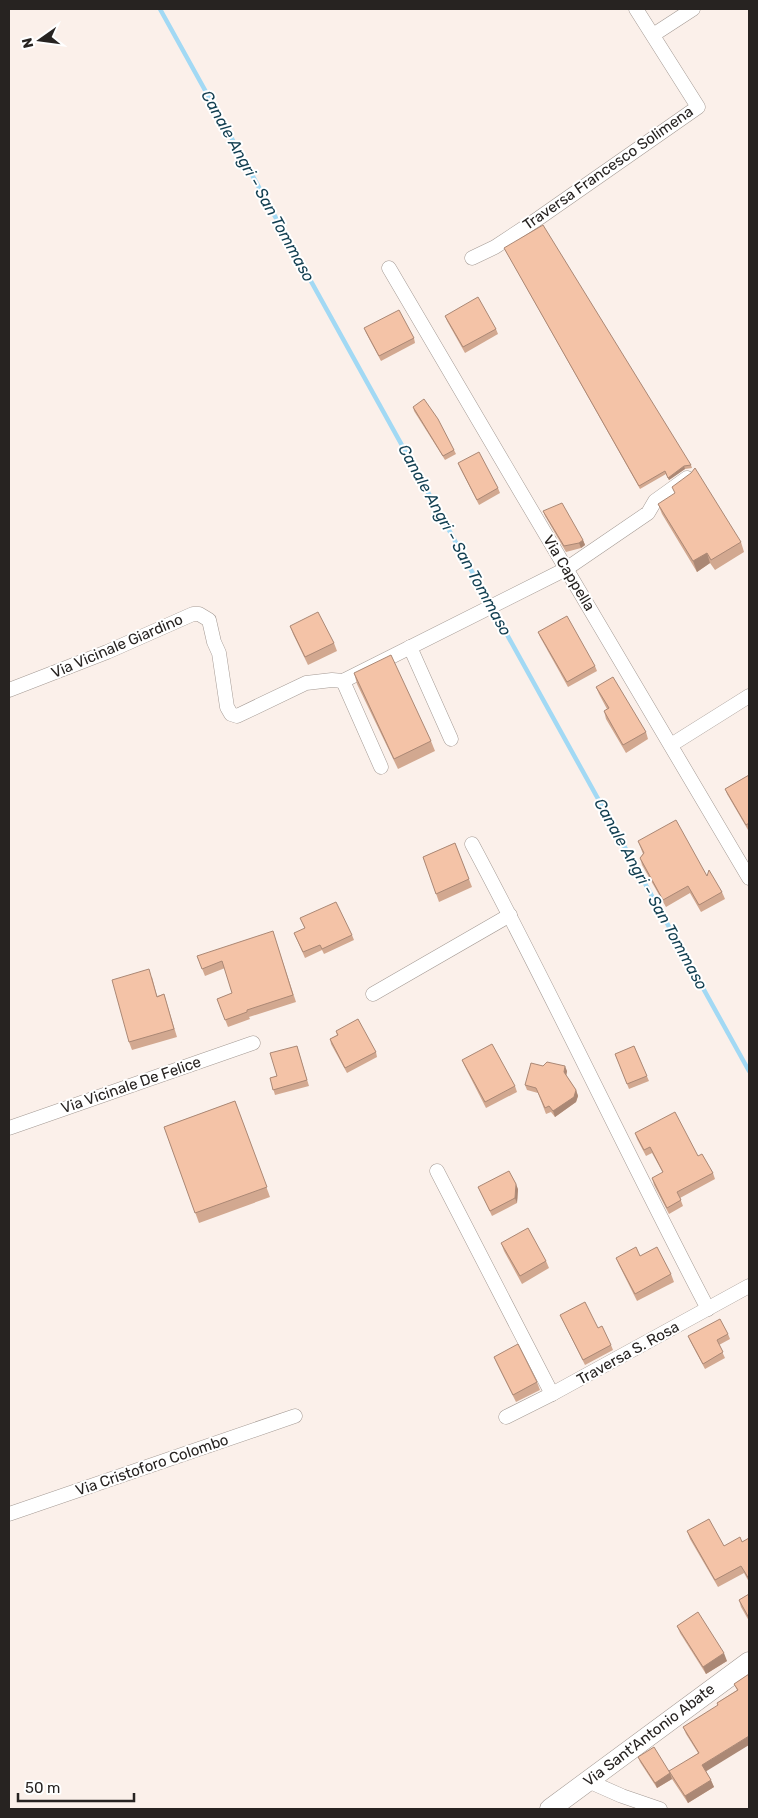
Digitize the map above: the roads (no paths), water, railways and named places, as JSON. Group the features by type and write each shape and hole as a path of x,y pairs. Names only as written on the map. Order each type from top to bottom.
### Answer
{"street":[{"name":"Traversa Francesco Solimena","path":"472,258 495,247 698,106 636,9"},
{"path":"653,35 693,9"},
{"name":"Via Cappella","path":"389,268 749,878"},
{"name":"Via Vicinale Giardino","path":"9,690 100,655 193,614 198,614 209,620 219,654 227,707 231,714 237,716 306,683 332,680 343,681 475,613 566,569 648,513 655,501 690,476"},
{"path":"410,647 451,739"},
{"path":"343,681 381,766"},
{"path":"671,745 749,696"},
{"path":"472,844 510,915 660,1219 708,1309"},
{"path":"373,994 510,915"},
{"name":"Via Vicinale De Felice","path":"9,1128 253,1043"},
{"path":"437,1172 552,1394"},
{"name":"Traversa S. Rosa","path":"506,1417 552,1394 749,1286"},
{"name":"Via Cristoforo Colombo","path":"9,1514 295,1416"},
{"name":"Via Sant'Antonio Abate","path":"550,1809 749,1662"},
{"path":"588,1781 616,1794 660,1809"}],"waterway":[{"name":"Canale Angri - San Tommaso","path":"160,9 749,1071"}]}
